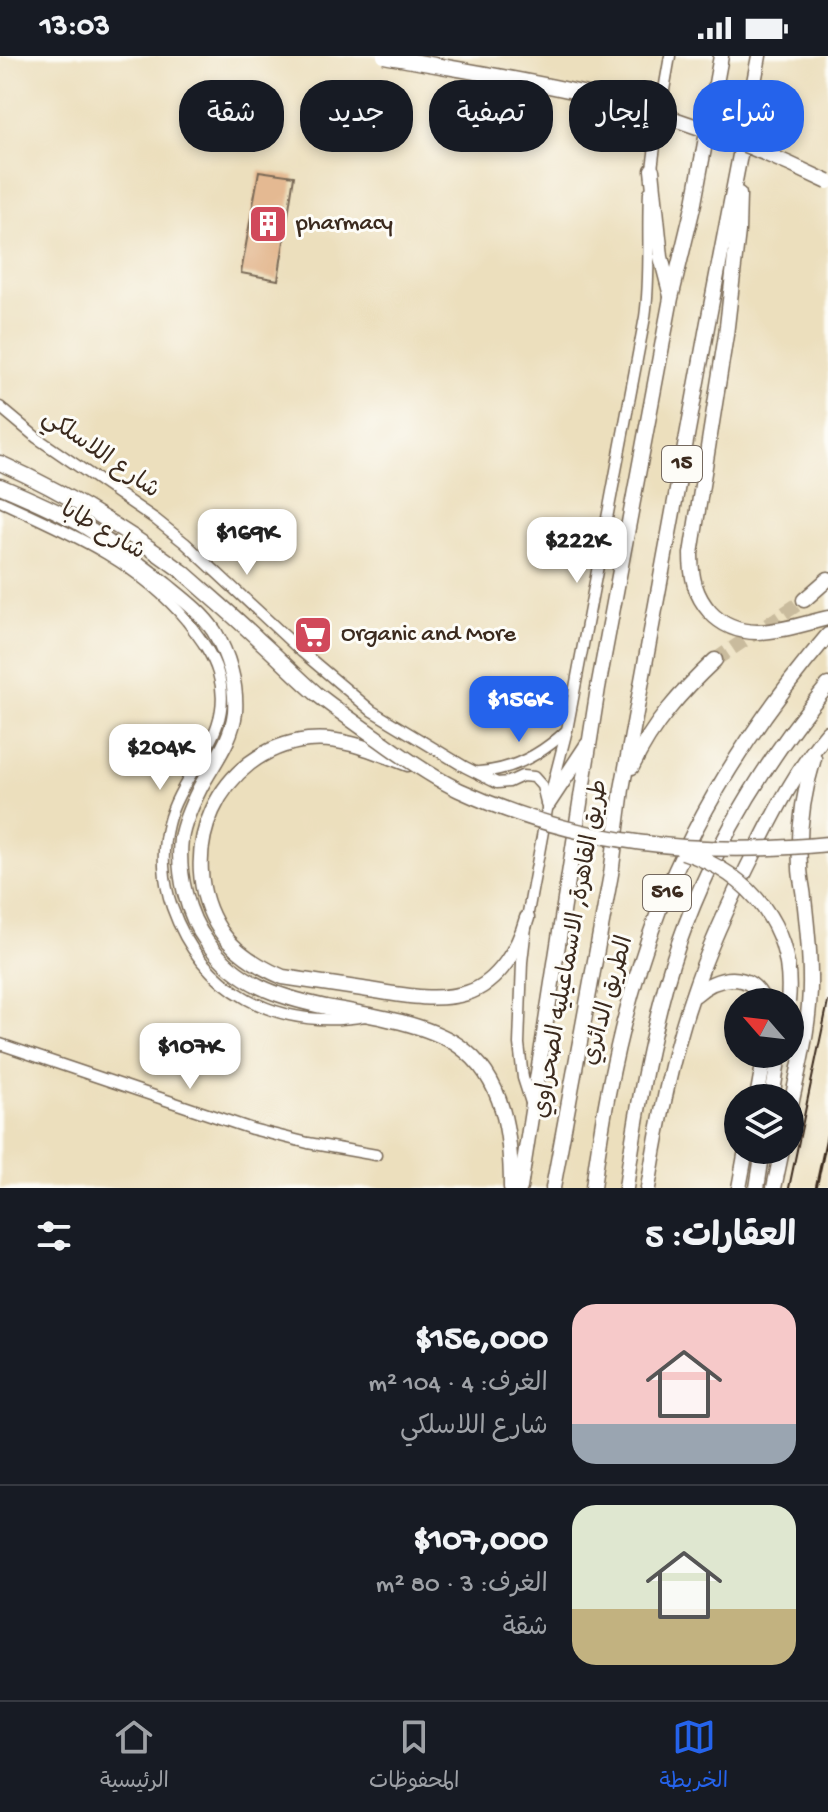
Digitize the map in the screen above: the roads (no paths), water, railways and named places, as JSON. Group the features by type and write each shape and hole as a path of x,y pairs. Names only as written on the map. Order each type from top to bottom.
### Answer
{"highway":[{"path":"384,56 538,84 630,106 719,135 828,182"},
{"name":"طريق القاهرة, الاسماعيليه الصحراوي","path":"520,1188 590,742 671,298 694,203 721,56"},
{"name":"طريق القاهرة, الاسماعيليه الصحراوي","path":"553,1188 611,874 622,789 759,56"},
{"path":"739,155 738,231 726,335 691,554 693,582 697,594 715,617 745,632 780,630 828,618"},
{"path":"652,170 661,257 671,298"},
{"path":"0,463 46,483 146,545 183,572 319,695 417,767 458,790 546,823 593,835 667,847 759,849 828,844"},
{"path":"0,486 44,505 74,528 155,576 200,614 224,649 234,690 235,712 230,734 188,812 181,838 180,858 189,905 207,942 223,961 249,982 277,996 413,1026 459,1046 490,1079 499,1099 508,1126 511,1188"},
{"path":"804,600 828,579"},
{"name":"الطريق الدائري","path":"593,1188 613,1066 635,981 660,907 695,832 735,760 782,692 828,635"},
{"path":"622,789 660,718 686,687 715,660"},
{"name":"الطريق الدائري","path":"626,1188 647,1065 666,984 697,898 737,816 786,739 828,685"},
{"path":"795,1084 810,995 799,838 807,784 824,737"},
{"name":"516","path":"648,1188 672,1069 691,998 725,913 774,813 824,737"},
{"path":"417,767 361,746 311,740 290,743 261,755 240,769 220,794 207,819 202,845 201,873 206,901 220,931 238,951 264,969 283,977 414,996 455,995 478,987 501,967 515,949 527,918"},
{"path":"548,807 590,742"},
{"path":"667,847 713,865 753,893 777,931 786,954 789,988"},
{"path":"691,998 705,986 724,978 744,981 753,988"},
{"path":"739,1188 743,1164"},
{"path":"757,1188 761,1164"},
{"path":"774,1188 779,1164"}],"street":[{"path":"533,1110 523,1078 519,1044 527,918 548,807 567,730 645,317 649,284 648,222 652,170 670,56"},
{"name":"شارع اللاسلكي","path":"0,407 37,438 175,535 302,652 372,711 497,783 522,776 534,777 542,786 548,807"},
{"name":"شارع طابا","path":"0,501 74,528"},
{"path":"477,772 500,770 522,762 546,748 567,730"},
{"path":"0,1044 252,1129 376,1155"}],"tunnel":[{"path":"715,660 804,600"}],"tram line":[{"path":"789,1188 828,1002"}],"railway":[{"path":"816,1188 828,1132"}],"place":[{"name":"pharmacy","path":"268,224"},
{"name":"Organic and More","path":"313,635"}]}
